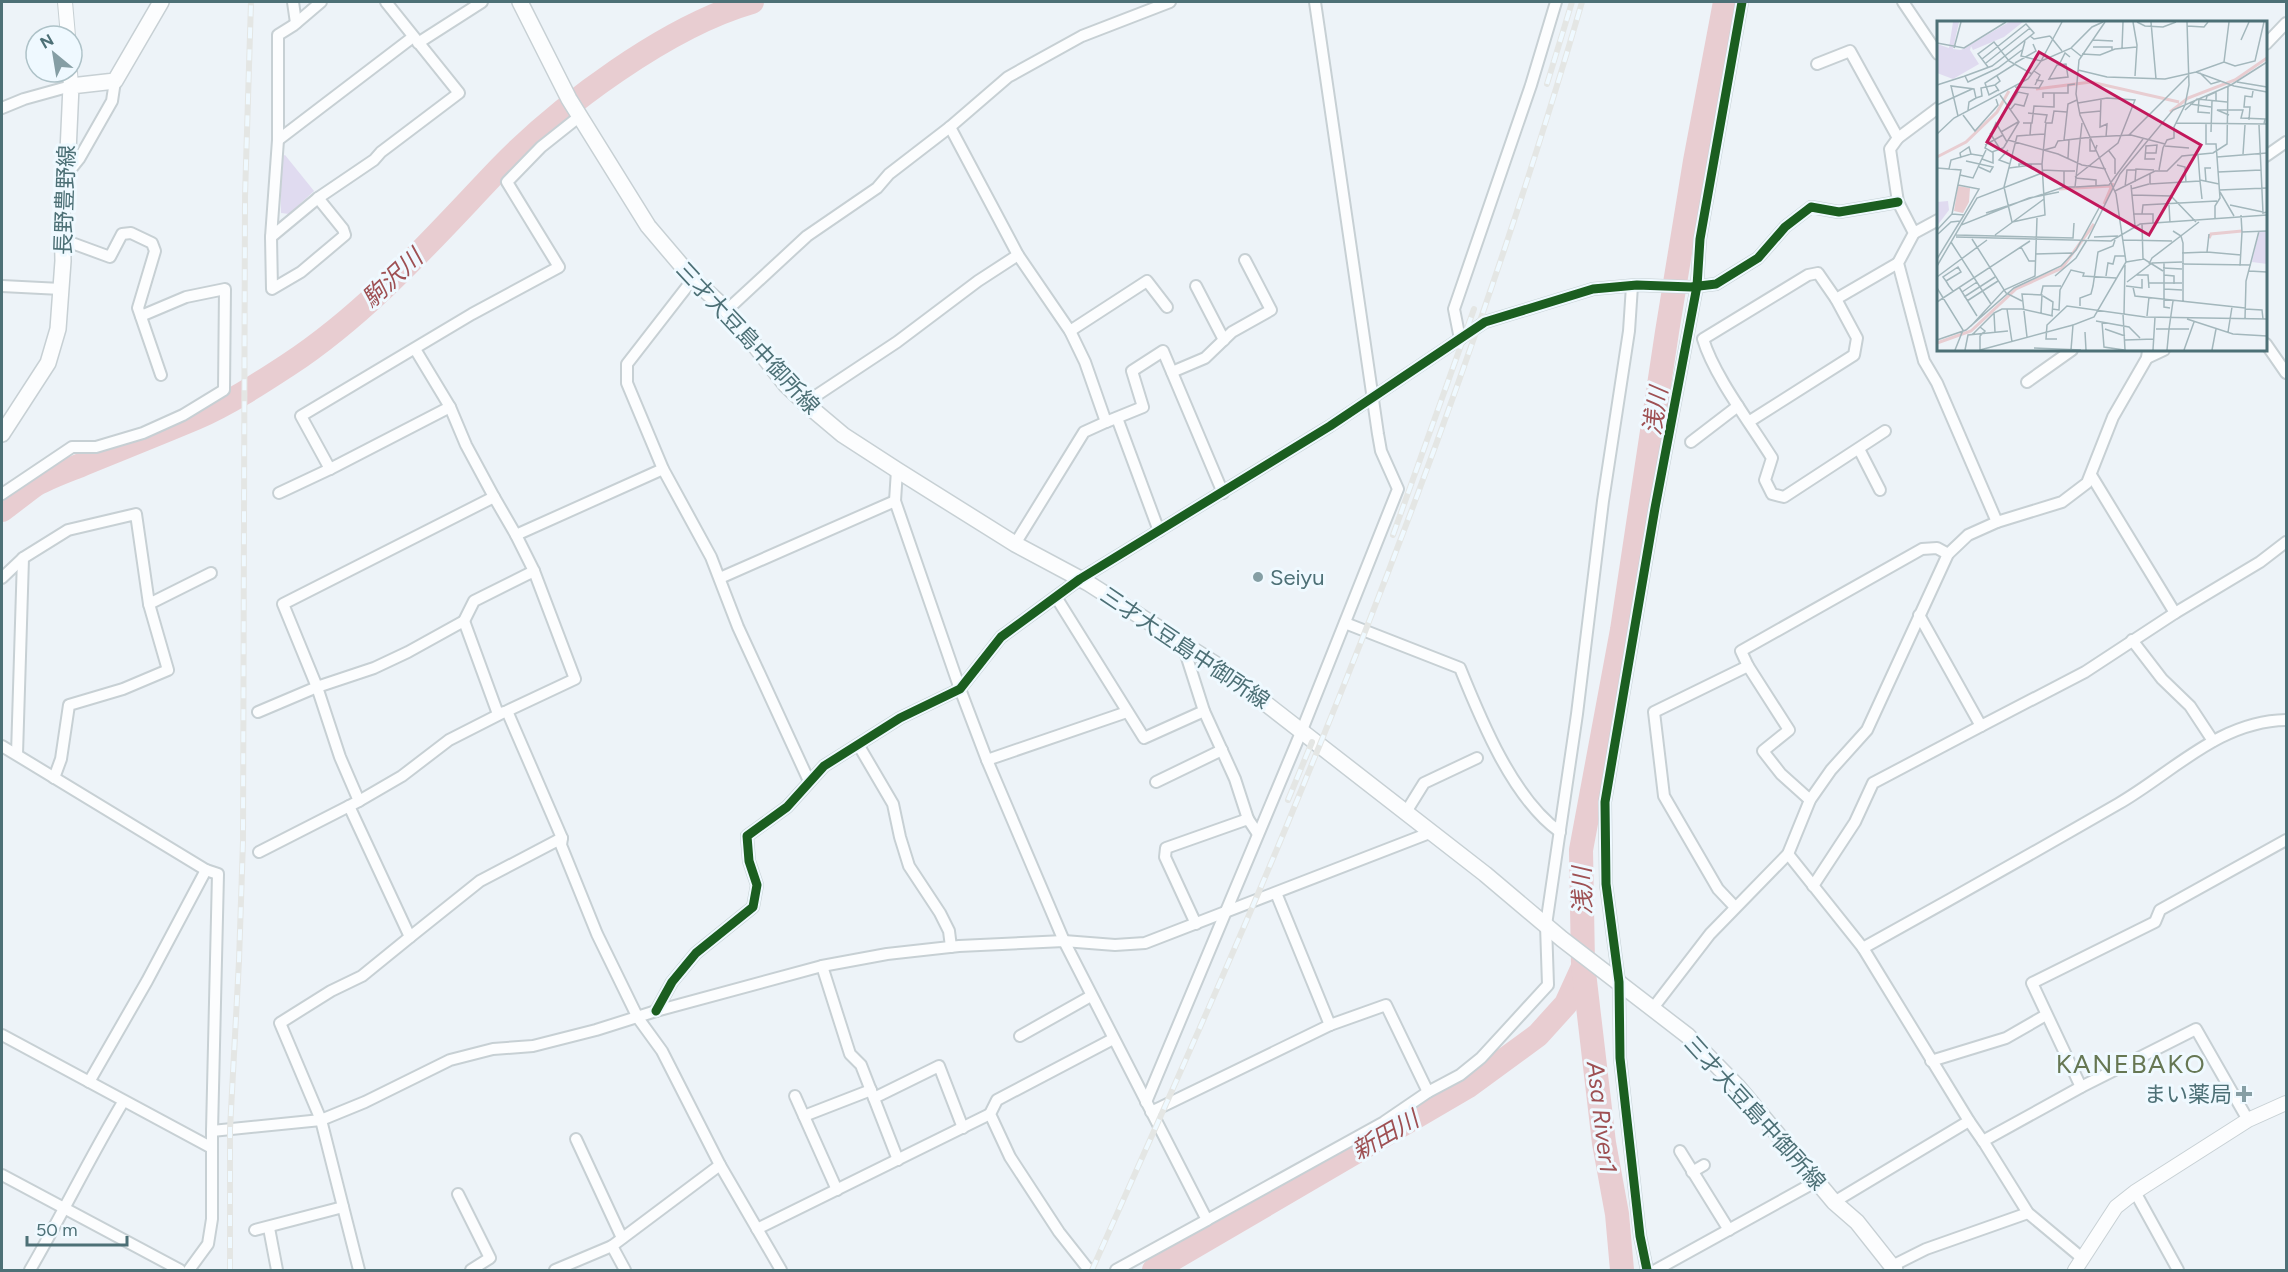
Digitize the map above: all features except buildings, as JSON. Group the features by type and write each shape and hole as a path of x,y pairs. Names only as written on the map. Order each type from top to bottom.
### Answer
{"main road":[{"path":"84,80 115,81 161,2"},
{"name":"三才大豆島中御所線","path":"520,2 575,109 648,226 693,279 728,310 786,385 805,403 843,435 897,470 1015,544 1080,579 1181,641 1302,730 1485,874 1562,939 1688,1036 1738,1087 1834,1202 1857,1222 1894,1268"},
{"name":"長野豊野線","path":"2,434 48,363 58,329 62,203 67,174 71,84"}],"street":[{"path":"65,2 67,24"},
{"path":"293,2 296,23"},
{"path":"318,198 343,229 345,235 300,273 272,289 272,237 278,140 278,36 321,2"},
{"path":"272,237 318,198 374,160 381,152 459,93 386,2"},
{"path":"278,140 416,40 482,2"},
{"path":"728,310 807,236 877,188 889,174 950,127 1008,77 1082,36 1170,2"},
{"path":"1148,1107 1398,489 1381,451 1315,2"},
{"path":"1460,339 1454,309 1531,85 1556,2"},
{"path":"1647,1270 1640,1236 1620,1058 1606,884 1605,802 1742,2"},
{"path":"1903,2 1937,53"},
{"path":"2267,42 2286,23"},
{"path":"1817,64 1850,51 1898,138"},
{"path":"67,174 79,159 112,101 115,81"},
{"path":"2,108 59,84"},
{"path":"330,469 301,416 472,314 559,267 507,182 575,109"},
{"path":"1914,233 1898,202 1890,149 1898,138 1937,109"},
{"path":"950,127 1018,255 1070,331 1112,420 1159,531"},
{"path":"2267,155 2286,142"},
{"path":"656,1011 672,982 696,953 753,907 757,885 749,861 747,836 787,807 824,766 900,718 960,689 1002,637 1080,579 1330,426 1485,322 1593,289 1635,286 1694,287 1716,284 1758,258 1785,227 1811,207 1839,212 1898,202"},
{"path":"1836,299 1898,263 1914,233 1937,221"},
{"path":"62,239 110,257 122,234 131,233 152,243 155,251 138,308 161,375"},
{"path":"805,403 897,342 978,281 1018,255"},
{"path":"1172,372 1204,358 1232,332 1271,310 1245,260"},
{"path":"1898,263 1924,361 1937,383 1997,522"},
{"path":"1750,421 1854,355 1857,338 1836,299 1818,273 1808,275 1703,339 1707,351 1738,406 1750,421 1772,458 1765,480 1772,494 1784,497 1885,431"},
{"path":"693,279 627,364 627,383 663,468 720,578 738,627 809,781"},
{"path":"1070,331 1147,281 1167,307"},
{"path":"2,286 61,289"},
{"path":"1196,286 1224,340"},
{"path":"1116,1270 1384,1122 1428,1092 1460,1075 1481,1058 1548,985 1546,925 1577,714 1603,501 1635,286"},
{"path":"2,494 72,447 96,447 143,433 183,416 224,390 225,289 186,297 141,316"},
{"path":"2267,347 2286,373"},
{"path":"259,852 354,804 402,776 449,740 575,679 534,571 466,446 450,407 415,349"},
{"path":"1015,544 1084,432 1143,407 1132,371 1163,351 1223,493"},
{"path":"2027,382 2071,351"},
{"path":"1653,1008 1710,934 1788,854 1810,800 1831,770 1867,730 1948,554 1968,535 1997,522 2062,502 2087,483 2113,417 2147,354"},
{"path":"1691,442 1738,406"},
{"path":"279,493 450,407"},
{"path":"1859,449 1880,490"},
{"path":"516,535 663,468"},
{"path":"897,470 895,501 987,760 1064,941 1207,1220"},
{"path":"2091,475 2175,613"},
{"path":"410,937 354,804 317,687 284,604 494,498"},
{"path":"720,578 895,501"},
{"path":"2,578 23,558 68,530 136,514 149,604 168,670 123,689 69,705 62,759 54,778"},
{"path":"1813,886 1856,822 1873,783 2085,672 2132,640 2260,562 2286,542"},
{"path":"1810,800 1781,774 1763,751 1789,730 1748,666 1741,651 1922,549 1937,548 1948,554"},
{"path":"17,754 23,558"},
{"path":"258,712 317,687 374,668 408,652 464,621 474,601 534,571"},
{"path":"149,604 210,573"},
{"path":"1056,597 1144,738 1204,711"},
{"path":"1918,615 1981,726"},
{"path":"464,621 503,713 561,838 561,845 597,934 638,1018 662,1051 720,1165 777,1269"},
{"path":"1345,623 1460,668 1483,725 1524,796 1543,821 1560,832"},
{"path":"2132,640 2162,679 2190,706 2213,741"},
{"path":"1181,641 1204,711 1235,779 1248,819 1258,834"},
{"path":"1735,907 1718,889 1664,796 1654,712 1748,666"},
{"path":"987,760 1127,712"},
{"path":"1863,948 2136,794 2180,761 2213,741 2244,727 2272,720 2286,720"},
{"path":"2,746 206,870 218,874 212,1131 213,1219 208,1244 189,1270"},
{"path":"859,746 893,804 909,866 940,913 949,931 951,947"},
{"path":"1156,782 1222,750"},
{"path":"1406,812 1424,783 1477,758"},
{"path":"1196,924 1165,857 1166,848 1248,819"},
{"path":"212,1131 321,1120 365,1102 450,1060 493,1050 533,1046 822,966 887,954 951,947 1064,941 1115,945 1145,943 1431,832"},
{"path":"359,1270 321,1120 280,1023 331,991 362,976 480,881 561,838"},
{"path":"2081,1087 2032,983 2154,922 2160,910 2286,840"},
{"path":"1788,854 1863,948 1931,1061 2028,1213 2082,1258"},
{"path":"89,1082 147,981 206,870"},
{"path":"1276,893 1330,1025"},
{"path":"822,966 850,1054 861,1065 898,1160"},
{"path":"1020,1036 1091,996"},
{"path":"1148,1107 1330,1025 1386,1005 1428,1092"},
{"path":"1931,1061 2006,1038 2046,1016"},
{"path":"1983,1141 2081,1087 2196,1029 2248,1120"},
{"path":"2,1035 212,1148"},
{"path":"757,1229 990,1114 997,1100 1113,1039"},
{"path":"804,1116 872,1094 939,1066 963,1128"},
{"path":"795,1096 837,1190"},
{"path":"30,1270 123,1102"},
{"path":"2075,1270 2116,1207 2135,1192 2248,1120 2286,1103"},
{"path":"990,1114 1010,1157 1059,1232 1089,1270"},
{"path":"1834,1202 1969,1121"},
{"path":"576,1139 622,1238"},
{"path":"1680,1151 1729,1230"},
{"path":"555,1270 612,1245 720,1165"},
{"path":"1692,1172 1704,1165"},
{"path":"2,1175 180,1270"},
{"path":"1656,1270 1817,1181"},
{"path":"2135,1192 2178,1270"},
{"path":"458,1194 490,1258 471,1270"},
{"path":"255,1230 343,1207"},
{"path":"1894,1268 1926,1248 2028,1213"},
{"path":"269,1228 277,1270"},
{"path":"612,1245 625,1270"}],"shaded area":[{"path":"285,155 314,191 289,214 281,213 280,157"}],"waterway":[{"name":"駒沢川","path":"2,510 40,482 208,412 288,365 318,344 373,297 425,247 500,168 584,94 651,48 720,13 752,2"},
{"name":"浅川","path":"1622,1270 1617,1214 1604,1143 1583,964 1581,850 1622,630 1695,161 1725,2"},
{"name":"新田川","path":"1154,1270 1467,1087 1538,1035 1566,1004 1582,969"}],"railway":[{"path":"230,1270 230,1129 243,841 245,196 251,2"},
{"path":"1547,84 1572,2"},
{"path":"1092,1270 1254,904 1382,589 1488,297 1582,2"},
{"path":"1393,535 1474,309"},
{"path":"1288,800 1312,742"}],"cycle path":[{"path":"1647,1270 1640,1236 1620,1058 1619,982 1606,884 1605,802 1655,508 1697,286 1700,239 1742,2"},
{"path":"656,1011 672,982 696,953 753,907 757,885 749,861 747,836 787,807 824,766 900,718 960,689 1001,637 1080,579 1330,426 1485,322 1593,289 1637,285 1691,287 1716,284 1758,258 1785,227 1811,207 1839,212 1898,202"}],"place":[{"name":"Seiyu","path":"1258,577"},
{"name":"まい薬局","path":"2244,1094"}],"district":[{"name":"KANEBAKO","path":"2131,1064"}],"water label":[{"name":"Asa River1","path":"1602,1117"}]}
